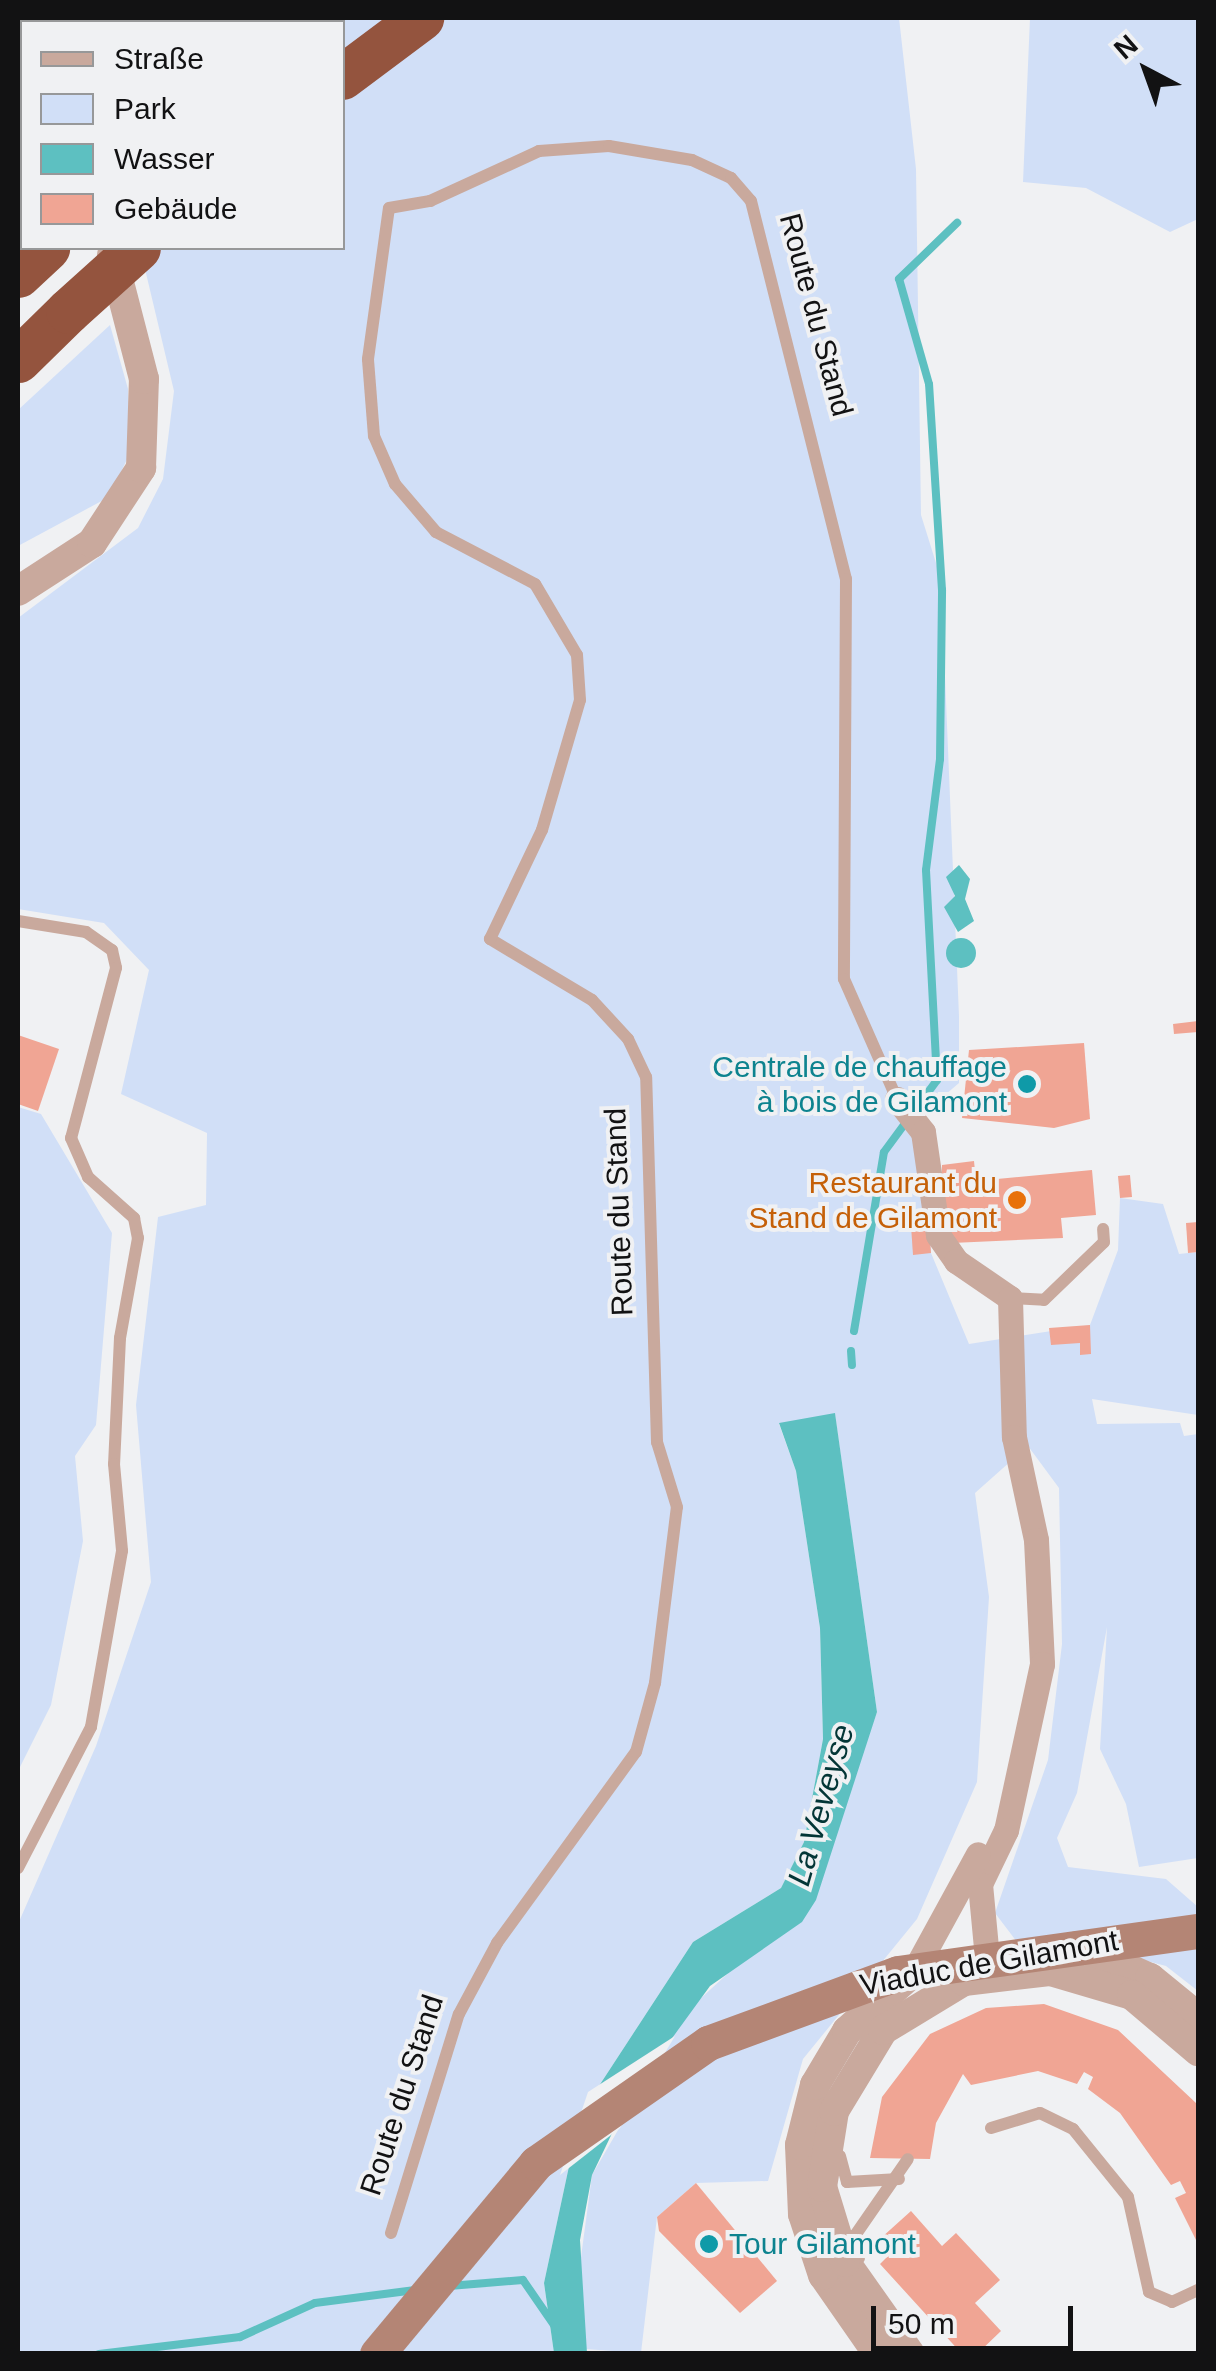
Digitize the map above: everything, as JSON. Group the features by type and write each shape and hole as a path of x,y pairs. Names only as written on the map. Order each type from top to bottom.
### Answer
{"highway":[{"path":"345,75 422,18"},
{"path":"18,360 136,250"}],"main road":[{"name":"Viaduc de Gilamont","path":"378,2354 454,2250 536,2164 708,2043 898,1972 1198,1932"}],"street":[{"path":"18,591 104,530 140,468 144,380 111,250"},
{"name":"Route du Stand","path":"904,1108 930,1155 938,1235 956,1261 1010,1298"},
{"path":"986,1947 977,1899 1011,1797 1042,1626 1014,1437 1010,1298"},
{"path":"894,2347 823,2275 804,2214 800,2146 815,2086 847,2031 914,1971 1011,1797"},
{"path":"914,1971 986,1947 1047,1942 1101,1952 1198,2016"},
{"path":"894,2347 852,2274 827,2210 824,2149 834,2111 864,2053 905,2011 1012,1970 1051,1971 1132,1995 1198,2051"}],"lane":[{"name":"Route du Stand","path":"391,2233 459,2014 497,1943 636,1752 655,1684 676,1507 657,1442 646,1077 628,1038 592,1000 490,938 542,830 580,700 577,655 535,584 436,532 395,484 374,436 368,359 389,208 430,201 539,150 609,146 692,160 731,178 751,201 846,579 844,979 904,1108"},
{"path":"18,920 86,932 112,950 116,968 72,1138 88,1177 134,1218 138,1238 120,1338 114,1464 122,1551 90,1727 18,1868"},
{"path":"1010,1298 1044,1300 1104,1242 1103,1230"},
{"path":"834,2111 842,2177 857,2185 899,2179"},
{"path":"991,2128 1040,2113 1074,2129 1128,2197 1149,2292 1172,2302 1198,2290"},
{"path":"894,2347 855,2242 899,2179 908,2159"}],"green space":[{"path":"131,18 899,18 916,169 921,515 941,579 959,1016 959,1083 925,1112 931,1253 969,1344 1090,1325 1118,1250 1120,1198 1163,1204 1179,1254 1198,1252 1198,1415 1092,1399 1097,1424 1180,1423 1184,1436 1198,1434 1198,1858 1139,1867 1126,1804 1100,1749 1107,1627 1077,1793 1057,1838 1068,1867 1166,1879 1198,1907 1198,1991 1166,1966 1117,1953 1017,1942 995,1913 1048,1760 1062,1644 1059,1488 1028,1446 975,1493 989,1597 977,1782 917,1919 803,2059 768,2181 696,2183 657,2217 641,2353 585,2349 579,2272 592,2175 687,2011 749,1954 801,1922 877,1712 835,1414 779,1424 796,1471 820,1628 823,1739 804,1842 781,1888 693,1942 580,2115 544,2283 554,2353 18,2354 18,1924 96,1746 151,1582 136,1405 158,1217 206,1205 207,1133 121,1094 149,970 104,923 18,909 18,618 138,528 163,479 174,391 140,250 345,250 345,20"},
{"path":"1030,18 1198,18 1198,219 1170,232 1086,188 1023,182"},
{"path":"110,325 128,389 131,451 109,497 18,546 18,410"},
{"path":"18,1107 41,1114 112,1233 96,1425 75,1456 83,1541 51,1705 18,1771"}],"water":[{"path":"959,865 970,879 965,899 974,921 958,932 944,907 955,896 946,877"},
{"path":"961,938 971,943 976,953 971,963 961,968 951,963 946,953 951,943"},
{"name":"La Veveyse","path":"835,1413 877,1712 816,1900 802,1922 710,1986 630,2096 592,2175 580,2240 587,2353 554,2353 544,2283 580,2115 693,1942 781,1888 804,1842 823,1739 820,1628 796,1471 779,1423"}],"pier":[{"path":"675,2036 620,2128 560,2175 588,2092"}],"building":[{"path":"1198,1021 1198,1032 1174,1034 1173,1024"},
{"path":"18,1035 59,1049 38,1111 18,1104"},
{"name":"Centrale de chauffage à bois de Gilamont","path":"1084,1043 1090,1119 1054,1128 962,1118 969,1050"},
{"name":"Restaurant du Stand de Gilamont","path":"974,1161 976,1181 1092,1170 1096,1215 1061,1218 1063,1238 952,1243 949,1216 941,1217 942,1165"},
{"path":"1130,1175 1132,1197 1120,1198 1118,1176"},
{"path":"928,1210 931,1253 913,1255 910,1211"},
{"path":"1198,1222 1198,1252 1188,1253 1186,1223"},
{"path":"1090,1325 1091,1354 1080,1355 1080,1343 1051,1345 1049,1328"},
{"path":"1044,2004 1118,2030 1196,2103 1198,2244 1175,2198 1186,2193 1180,2181 1171,2185 1120,2113 1088,2089 1093,2077 1084,2072 1077,2084 1038,2071 971,2085 963,2074 936,2123 930,2159 870,2158 882,2097 930,2034 986,2008"},
{"name":"Tour Gilamont","path":"696,2183 777,2281 740,2313 659,2231 657,2217"},
{"path":"911,2211 942,2246 956,2233 1000,2280 975,2303 1001,2331 977,2354 962,2354 880,2264 893,2251 881,2238"}],"waterway":[{"path":"854,1331 884,1152 937,1080 926,870 940,759 942,590 929,384 899,279 957,223"},
{"path":"851,1351 852,1365"},
{"path":"449,2286 523,2280 558,2331"},
{"path":"99,2354 240,2337 315,2303 415,2290"}],"place":[{"name":"Centrale de chauffage à bois de Gilamont","path":"1027,1084"},
{"name":"Restaurant du Stand de Gilamont","path":"1017,1200"},
{"name":"Tour Gilamont","path":"709,2244"}]}
